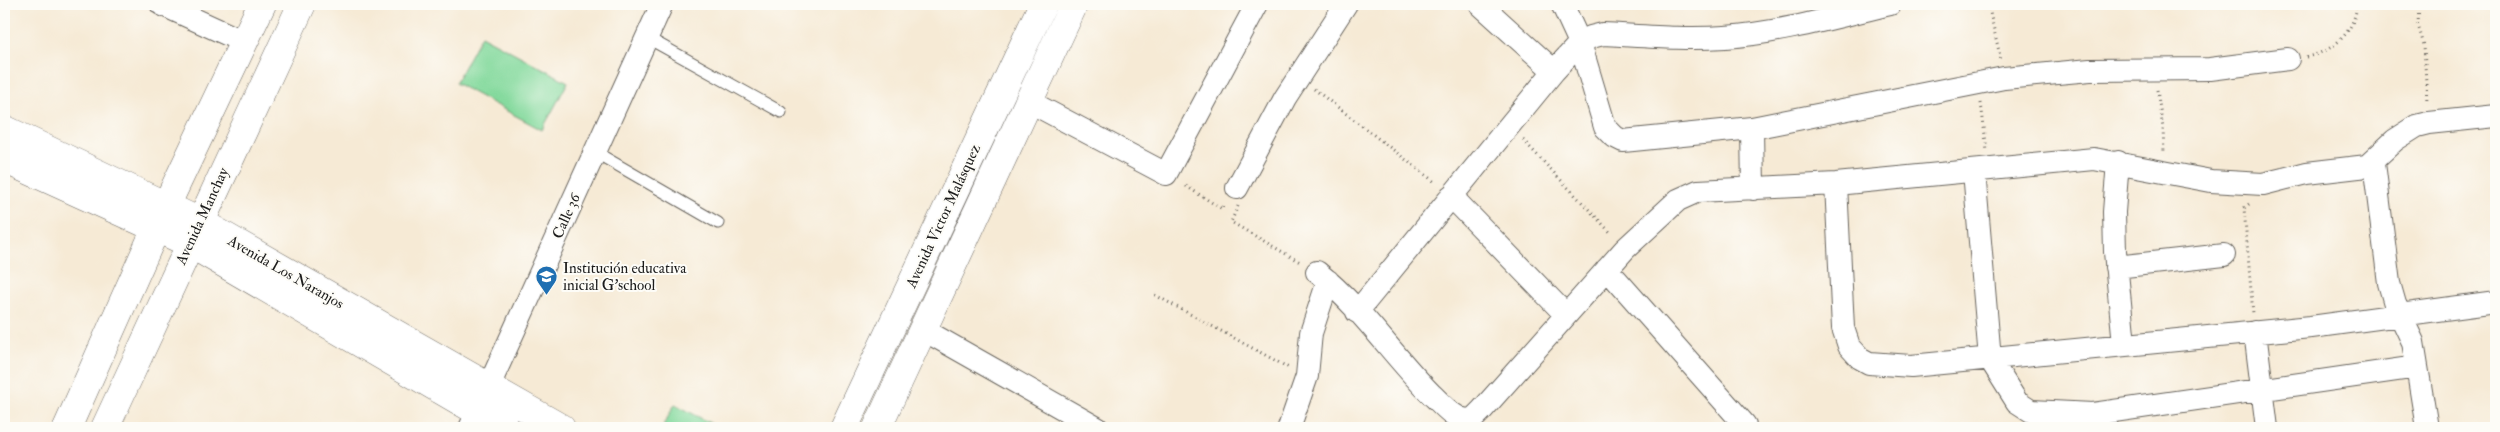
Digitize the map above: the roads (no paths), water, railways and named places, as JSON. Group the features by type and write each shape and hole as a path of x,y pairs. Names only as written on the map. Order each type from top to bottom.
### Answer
{"street":[{"path":"161,4 244,42"},
{"path":"66,428 262,4"},
{"name":"Avenida Manchay","path":"105,428 302,4"},
{"name":"Calle 36","path":"473,420 662,4"},
{"name":"Avenida Victor Malásquez","path":"877,428 1074,4"},
{"path":"1030,102 1166,174 1257,4"},
{"path":"1232,195 1285,98 1346,4"},
{"path":"1480,4 1554,71"},
{"path":"1562,4 1580,43 1605,127 1615,137 1623,140 1644,140 1714,130 1752,128 2004,78 2090,70 2210,69 2288,59"},
{"path":"1357,312 1445,191 1580,43 1591,36 1603,34 1679,38 1726,37 1814,23 1890,4"},
{"name":"Avenida Victor Malásquez","path":"844,428 1040,5"},
{"path":"1295,425 1307,376 1311,333 1323,277 1357,312 1407,370 1446,420 1474,418 1606,269 1664,212 1687,194 1698,191 1836,184 1981,164 2074,160 2118,162 2210,181 2263,184 2327,170 2356,169 2374,162 2395,140 2417,126 2428,123 2496,116"},
{"path":"1752,128 1753,189"},
{"name":"Avenida Los Naranjos","path":"4,129 162,218"},
{"name":"Avenida Los Naranjos","path":"4,159 162,218 195,233 488,387 561,428"},
{"path":"2118,162 2114,212 2116,267 2124,344"},
{"path":"2374,162 2389,283 2400,316 2412,342 2427,428"},
{"path":"1981,164 1990,359 2017,402 2031,411 2093,414 2417,367"},
{"path":"1836,184 1843,328 1846,340 1854,352 1869,363 1911,366 1990,359 2400,316 2496,302"},
{"path":"1445,191 1566,315"},
{"name":"Avenida Los Naranjos","path":"195,233 473,420 506,428"},
{"path":"2116,267 2224,255"},
{"path":"1606,269 1745,425"},
{"path":"924,330 1097,428"},
{"path":"2255,332 2260,389 2267,428"}],"lane":[{"path":"646,37 781,112"},
{"path":"595,152 718,223"}],"place":[{"name":"Institución educativa inicial G'school","path":"547,296"}]}
